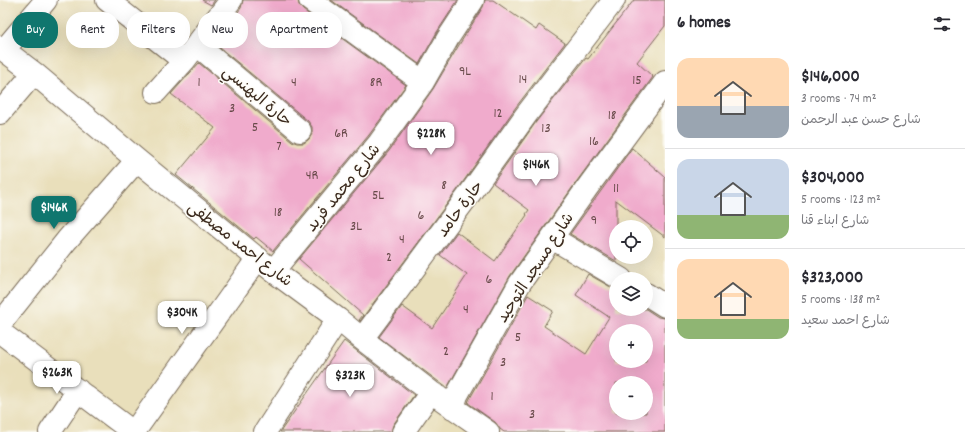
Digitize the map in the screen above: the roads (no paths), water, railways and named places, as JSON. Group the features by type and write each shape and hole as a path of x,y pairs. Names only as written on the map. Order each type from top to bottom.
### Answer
{"street":[{"path":"2,48 46,0"},
{"name":"حارة البهنسي","path":"107,0 190,53 300,131"},
{"path":"156,92 190,53 231,0"},
{"path":"310,0 423,82"},
{"name":"شارع محمد فريد","path":"134,432 266,264 379,143 423,82 448,38 473,0"},
{"name":"حارة حامد","path":"362,339 526,115 614,0"},
{"name":"شارع احمد مصطفى","path":"2,48 266,264 430,392 488,432"},
{"path":"0,113 34,73"},
{"name":"شارع مسجد التوحيد","path":"453,408 457,395 520,283 587,188 665,82"},
{"path":"0,324 67,240 137,160"},
{"path":"552,238 609,272"},
{"path":"653,298 665,306"},
{"path":"266,432 338,319"},
{"path":"0,332 134,432"},
{"path":"50,432 78,390"},
{"path":"403,432 430,392"}]}
